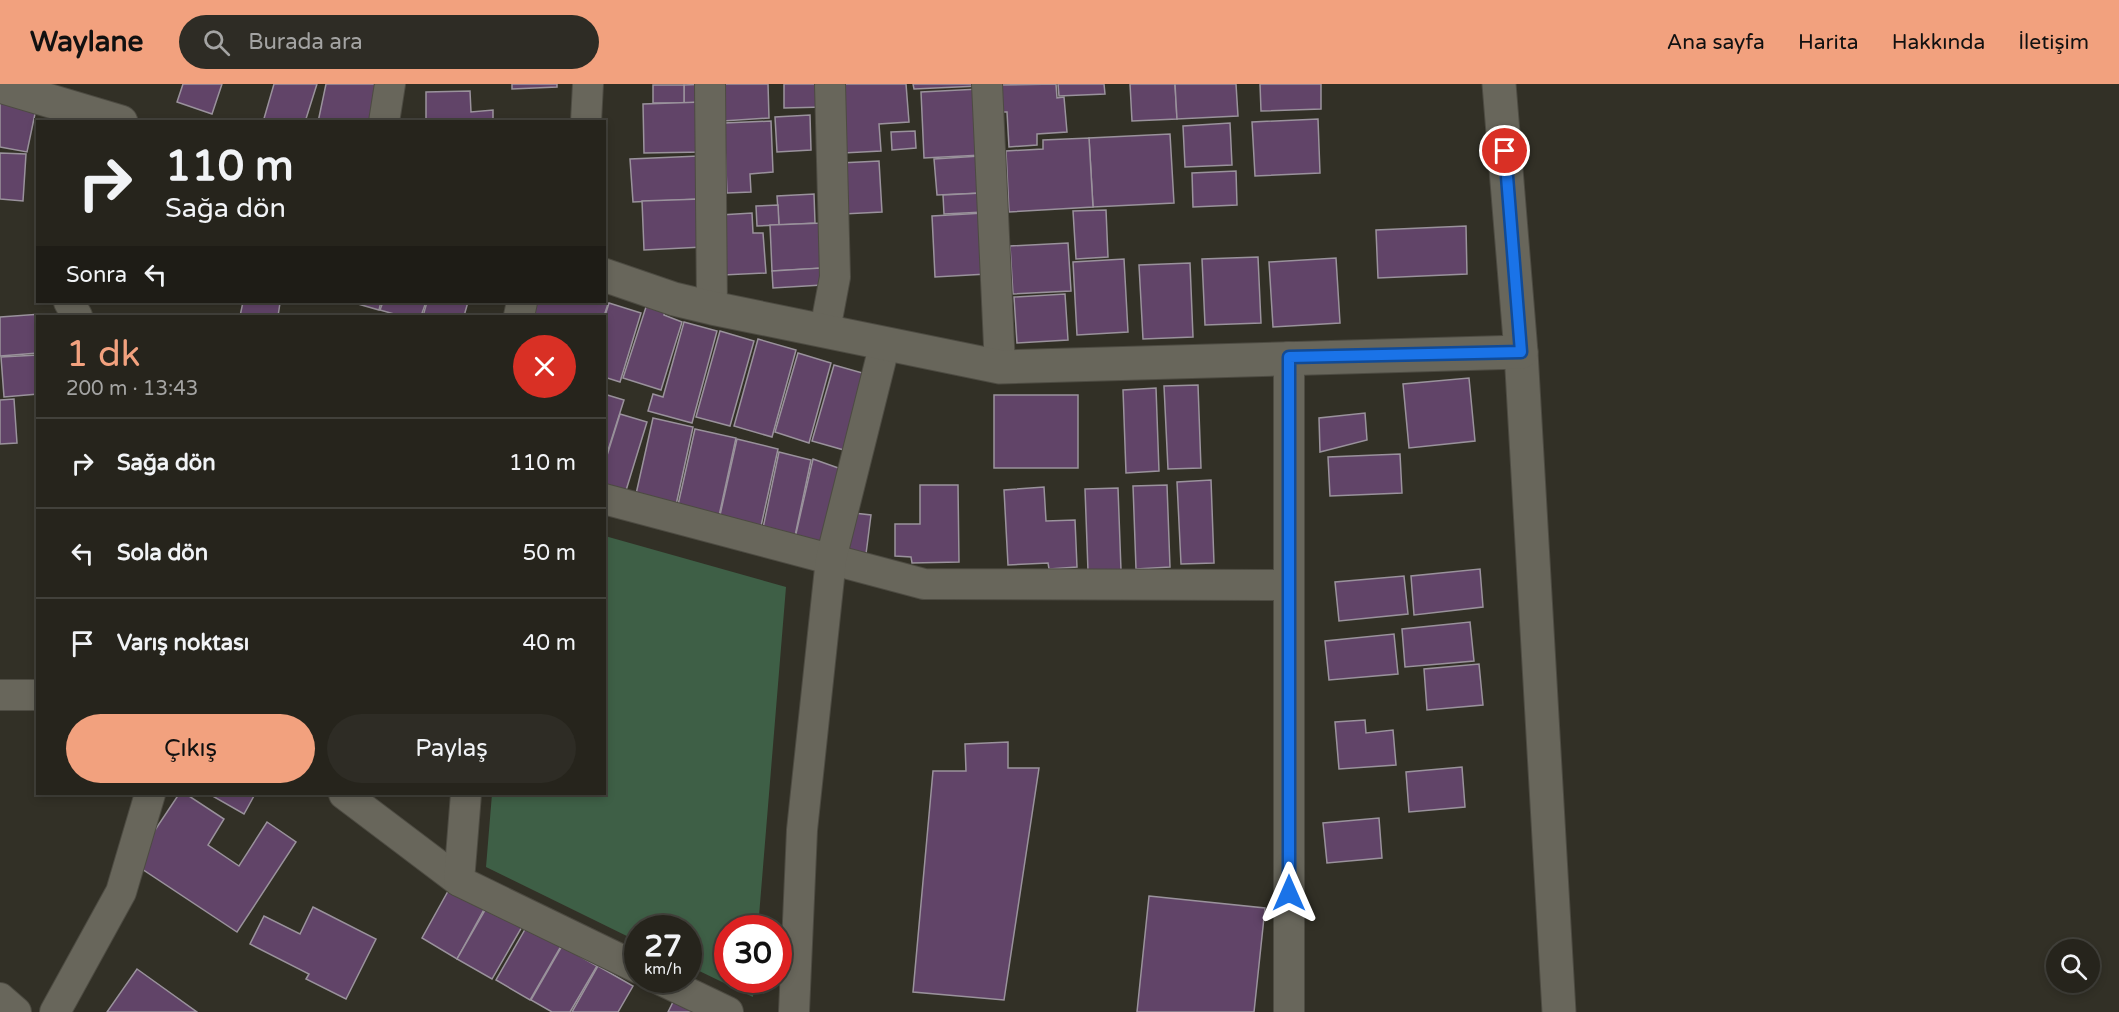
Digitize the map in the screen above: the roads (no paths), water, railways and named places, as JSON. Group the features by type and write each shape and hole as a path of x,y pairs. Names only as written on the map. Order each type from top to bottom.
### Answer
{"street":[{"path":"384,120 390,84"},
{"path":"586,120 588,84"},
{"path":"710,84 712,308"},
{"path":"825,330 835,277 830,84"},
{"path":"987,84 1000,367"},
{"path":"1499,84 1521,352 1558,1012"},
{"path":"0,86 53,112 107,120"},
{"path":"606,276 674,299 712,308 1000,367 1521,352"},
{"path":"794,1012 802,830 831,559 885,343"},
{"path":"1289,357 1289,1012"},
{"path":"606,501 924,584 1289,585"},
{"path":"0,695 36,695"},
{"path":"55,1012 121,892 150,795"},
{"path":"345,795 459,881 624,961"},
{"path":"459,881 466,795"},
{"path":"688,993 728,1012"},
{"path":"0,998 16,1012"}]}
